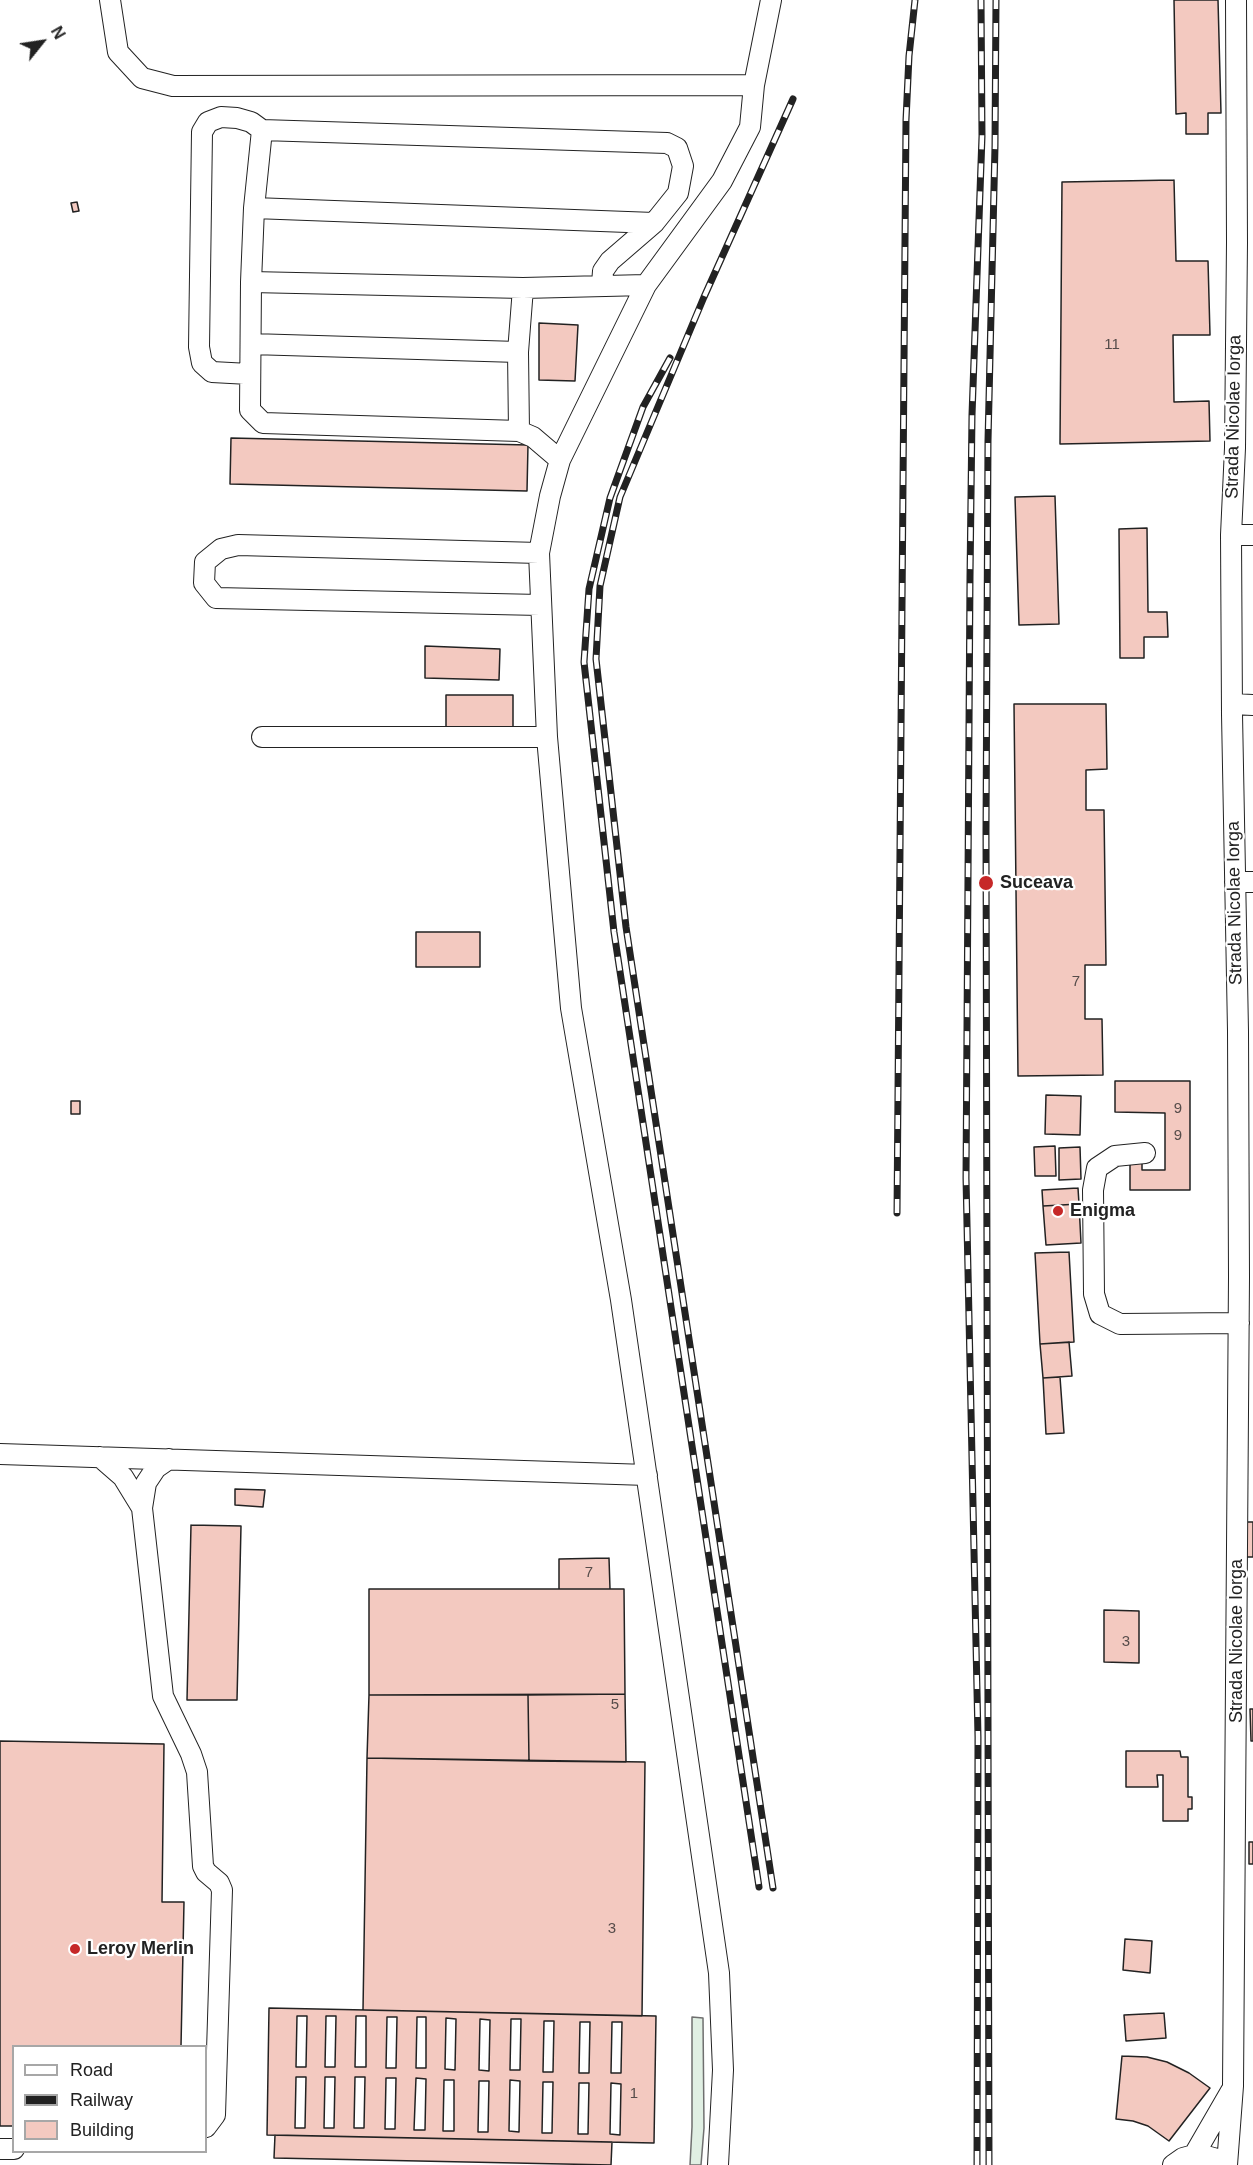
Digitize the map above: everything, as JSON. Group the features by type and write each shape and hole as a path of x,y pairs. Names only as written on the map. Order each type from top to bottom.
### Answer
{"street":[{"path":"110,0 118,52 142,78 173,86 754,85"},
{"path":"718,2165 723,2070 718,1973 621,1300 571,1008 547,737 539,553 550,496 560,460 646,285 722,181 750,127 754,85 771,0"},
{"name":"Strada Nicolae Iorga","path":"1194,2156 1217,2159 1227,2165 1233,2086 1239,1323 1246,1279 1238,1043 1244,882 1232,705 1231,535 1236,436 1236,0"},
{"path":"249,374 212,372 202,363 199,347 202,132 207,122 221,117 237,118 262,130 667,143 677,148 683,166 678,193 654,223 610,261 603,271 602,284"},
{"path":"262,130 254,208 250,282 250,410 263,423 519,431 532,437 560,460"},
{"path":"254,208 654,223"},
{"path":"250,282 523,288 602,284 646,285"},
{"path":"519,431 518,352 523,288"},
{"path":"251,344 518,352"},
{"path":"1231,535 1253,535"},
{"path":"539,553 238,545 220,549 205,562 204,583 216,598 540,605"},
{"path":"1232,705 1253,705"},
{"path":"262,737 547,737"},
{"path":"1145,1153 1115,1156 1097,1168 1093,1190 1094,1294 1100,1314 1120,1324 1239,1323"},
{"path":"0,1454 646,1475"},
{"path":"100,1457 123,1477 142,1508"},
{"path":"169,1459 156,1468 146,1483 142,1508 163,1696 195,1763 199,1778 203,1866 206,1872 219,1883 222,1890 214,2115 207,2126"},
{"path":"1173,2165 1183,2158 1194,2156 1233,2086"}],"green space":[{"path":"692,2017 703,2018 704,2128 701,2165 690,2165"}],"building":[{"path":"1174,0 1218,0 1221,113 1208,113 1208,134 1186,134 1186,113 1176,114"},
{"path":"1174,180 1176,261 1208,261 1210,335 1173,335 1174,402 1209,401 1210,441 1060,444 1062,182"},
{"path":"77,202 79,211 73,212 71,203"},
{"path":"539,323 578,325 575,381 539,380"},
{"path":"231,438 528,445 527,491 230,484"},
{"path":"1055,496 1059,624 1019,625 1015,497"},
{"path":"1147,528 1148,612 1167,612 1168,637 1144,637 1144,658 1120,658 1119,529"},
{"path":"425,646 500,649 499,680 425,678"},
{"path":"446,695 513,695 513,731 446,731"},
{"path":"1014,704 1106,704 1107,769 1086,770 1086,810 1104,810 1106,965 1085,965 1085,1019 1102,1019 1103,1075 1018,1076"},
{"path":"416,932 480,932 480,967 416,967"},
{"path":"1115,1081 1190,1081 1190,1190 1130,1190 1130,1159 1142,1159 1142,1170 1165,1170 1165,1113 1115,1112"},
{"path":"1046,1095 1081,1096 1080,1135 1045,1134"},
{"path":"71,1101 80,1101 80,1114 71,1114"},
{"path":"1055,1146 1056,1176 1035,1176 1034,1147"},
{"path":"1080,1147 1081,1179 1059,1180 1059,1148"},
{"path":"1078,1188 1079,1204 1043,1206 1042,1190"},
{"path":"1079,1204 1081,1243 1046,1245 1043,1206"},
{"path":"1069,1252 1074,1342 1040,1344 1035,1253"},
{"path":"1069,1342 1072,1376 1043,1378 1040,1344"},
{"path":"1060,1377 1064,1433 1046,1434 1043,1378"},
{"path":"235,1489 265,1490 263,1507 235,1505"},
{"path":"1246,1522 1253,1522 1253,1557 1246,1557"},
{"path":"191,1525 241,1526 237,1700 187,1700"},
{"path":"609,1558 610,1589 559,1589 559,1559"},
{"path":"369,1589 624,1589 625,1694 369,1695"},
{"path":"1104,1610 1139,1611 1139,1663 1104,1662"},
{"path":"625,1694 626,1762 529,1761 528,1695"},
{"path":"369,1695 528,1695 529,1761 367,1758"},
{"path":"1250,1709 1253,1709 1253,1741 1251,1741"},
{"path":"0,1741 164,1744 162,1902 184,1902 181,2045 12,2045 12,2126 0,2126"},
{"path":"1126,1751 1180,1751 1181,1757 1188,1757 1188,1797 1192,1797 1192,1809 1188,1809 1188,1821 1163,1821 1163,1775 1157,1775 1158,1787 1126,1787"},
{"path":"367,1758 645,1762 642,2016 363,2010"},
{"path":"1249,1842 1253,1842 1253,1864 1249,1864"},
{"path":"1125,1939 1152,1941 1150,1973 1123,1970"},
{"path":"269,2008 656,2016 654,2143 267,2135"},
{"path":"1164,2013 1166,2038 1126,2041 1124,2015"},
{"path":"297,2016 307,2016 306,2067 296,2067"},
{"path":"326,2016 336,2016 335,2067 325,2067"},
{"path":"356,2016 366,2016 366,2067 355,2067"},
{"path":"387,2017 397,2017 396,2068 386,2068"},
{"path":"417,2017 426,2017 426,2068 416,2068"},
{"path":"446,2018 456,2019 455,2070 445,2069"},
{"path":"480,2019 490,2020 489,2071 479,2070"},
{"path":"511,2019 521,2019 520,2070 510,2070"},
{"path":"544,2021 554,2021 553,2072 543,2072"},
{"path":"580,2022 590,2022 589,2073 579,2073"},
{"path":"612,2022 622,2022 621,2073 611,2073"},
{"path":"1122,2056 1147,2057 1167,2062 1189,2073 1210,2088 1169,2141 1148,2126 1116,2119"},
{"path":"296,2077 306,2077 305,2128 295,2128"},
{"path":"325,2077 335,2077 334,2128 324,2128"},
{"path":"355,2077 365,2077 364,2128 354,2128"},
{"path":"386,2078 396,2078 395,2129 385,2129"},
{"path":"416,2078 426,2079 425,2130 414,2130"},
{"path":"444,2080 454,2080 454,2131 443,2131"},
{"path":"510,2080 520,2081 519,2132 509,2131"},
{"path":"479,2081 489,2081 488,2132 478,2132"},
{"path":"543,2082 553,2082 552,2133 542,2133"},
{"path":"579,2083 589,2083 588,2134 578,2134"},
{"path":"611,2083 621,2084 620,2135 610,2134"},
{"path":"275,2135 612,2142 611,2165 274,2158"}],"railway":[{"path":"897,1213 906,120 915,0"},
{"path":"977,2165 978,1737 966,1178 972,415 982,136 981,0"},
{"path":"989,2165 986,831 988,441 996,0"},
{"path":"773,1888 626,927 596,659 600,586 620,497 704,297 793,99"},
{"path":"670,358 643,407 610,498 589,589 584,662 614,932 759,1887"}],"place":[{"name":"Suceava","path":"986,883"},
{"name":"Enigma","path":"1058,1211"},
{"name":"Leroy Merlin","path":"75,1949"}]}
